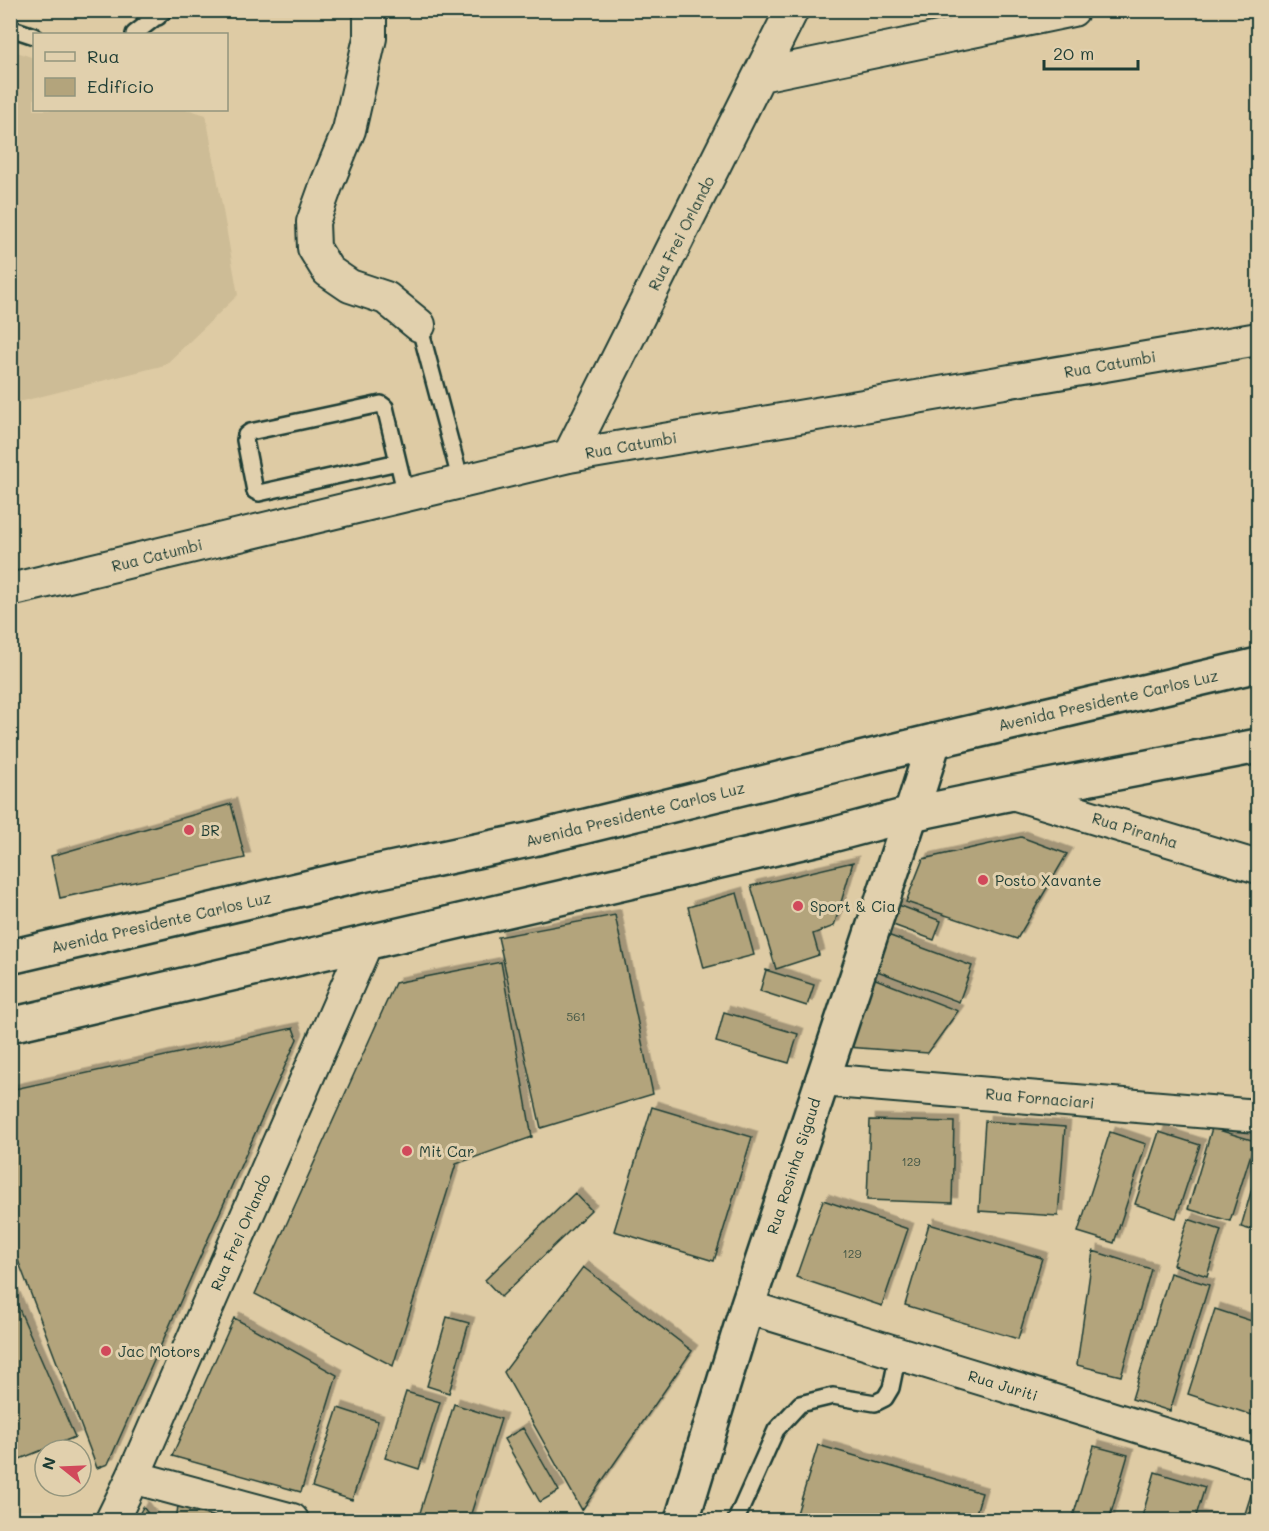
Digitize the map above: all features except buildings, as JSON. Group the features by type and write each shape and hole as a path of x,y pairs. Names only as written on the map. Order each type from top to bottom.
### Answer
{"main road":[{"name":"Avenida Presidente Carlos Luz","path":"10,957 357,876 533,839 1258,665"},
{"name":"Rua Rosinha Sigaud","path":"682,1521 747,1307 934,741"},
{"path":"10,1025 828,836 911,814 1258,746"}],"street":[{"path":"370,10 370,39 349,130 313,222 314,248 328,271 350,286 386,298 419,325"},
{"name":"Rua Frei Orlando","path":"569,456 792,10"},
{"path":"761,75 1073,10"},
{"name":"Rua Catumbi","path":"10,590 569,456 1258,339"},
{"name":"Rua Piranha","path":"1012,793 1258,867"},
{"name":"Rua Frei Orlando","path":"112,1521 366,943"},
{"name":"Rua Fornaciari","path":"822,1080 1258,1116"},
{"name":"Rua Juriti","path":"747,1307 1258,1464"},
{"path":"133,1477 292,1521"}],"lane":[{"path":"139,10 161,14"},
{"path":"135,33 161,14"},
{"path":"10,28 33,36"},
{"path":"419,325 461,482"},
{"path":"398,462 259,493 255,491 244,440 250,432 381,404 384,407 398,462 406,495"},
{"path":"736,1521 776,1430 800,1404 833,1396 875,1403 885,1398 891,1388 898,1354"}],"shaded area":[{"path":"11,50 33,58 33,111 193,111 206,115 238,295 165,365 11,404"}],"place":[{"name":"BR","path":"189,830"},
{"name":"Posto Xavante","path":"983,880"},
{"name":"Sport & Cia","path":"798,906"},
{"name":"Mit Car","path":"407,1151"},
{"name":"Jac Motors","path":"106,1351"}]}
